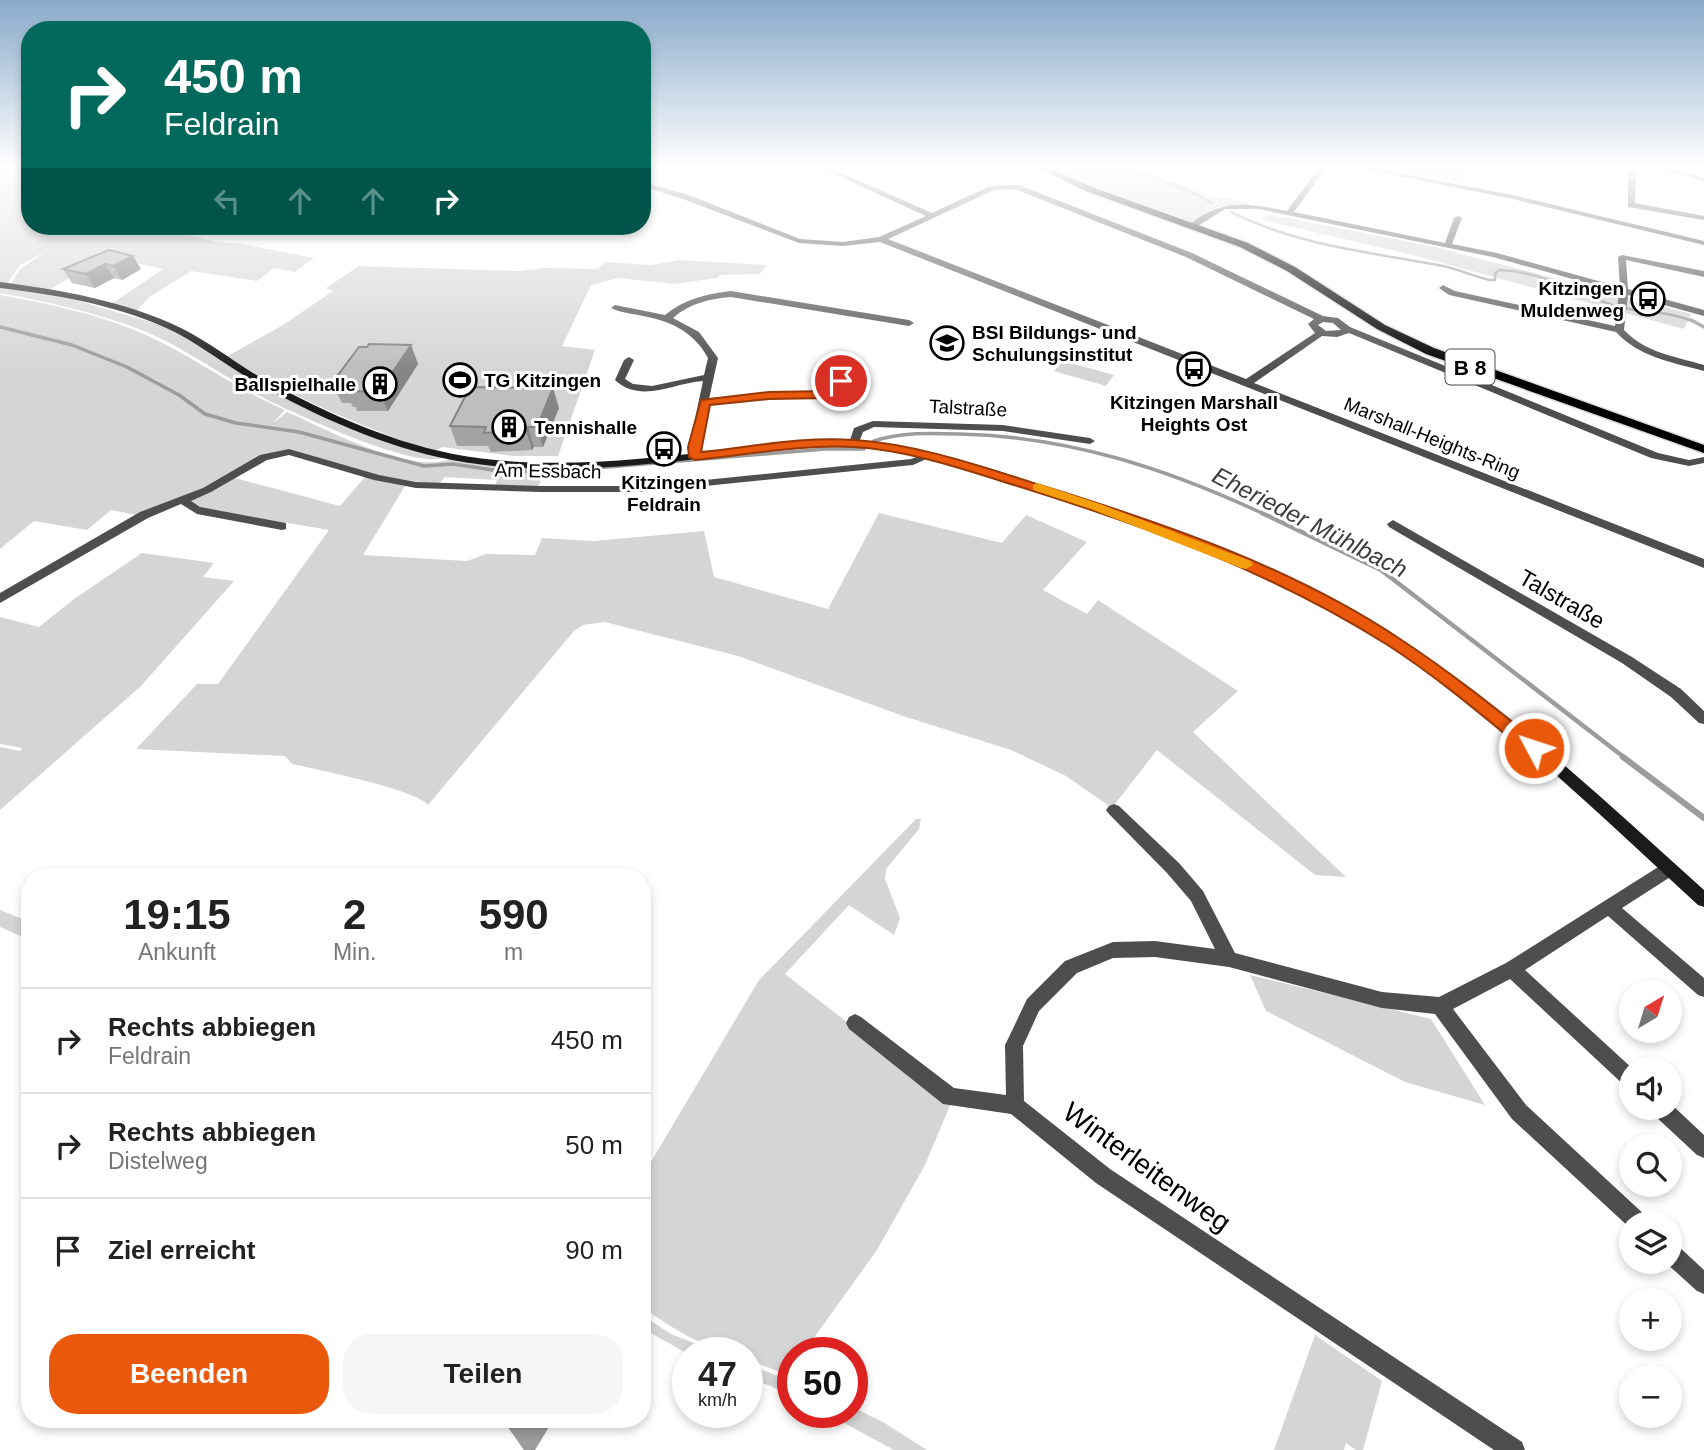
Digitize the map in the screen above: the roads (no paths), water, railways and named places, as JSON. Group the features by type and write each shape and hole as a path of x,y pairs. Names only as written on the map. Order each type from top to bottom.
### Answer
{"main road":[{"name":"B 8","path":"1218,236 1274,260 1381,327 1430,351 1704,449"},
{"path":"0,285 88,300 160,323 185,334 264,383 388,438 441,454 492,463 538,465 695,457 825,443 854,443 928,456 1095,506 1289,583 1393,641 1470,695 1555,766 1704,900"}],"street":[{"name":"Marshall-Heights-Ring","path":"783,236 799,242 843,244 881,239 1704,564"},
{"path":"881,239 888,236"},
{"path":"1140,236 1189,255 1321,319 1335,320 1343,332"},
{"path":"1402,236 1528,263 1704,313"},
{"path":"1448,245 1451,236"},
{"path":"1674,236 1704,243"},
{"path":"1619,330 1624,289 1622,257 1704,274"},
{"path":"1443,288 1451,293 1515,309 1619,330 1632,344 1648,352 1704,368"},
{"path":"667,318 677,308 702,298 731,295 909,323"},
{"path":"615,308 667,318 686,327 708,345 713,358 694,447 695,457"},
{"path":"1321,319 1313,324 1322,332"},
{"path":"1247,384 1253,377 1322,332 1343,332 1478,390 1526,403 1656,456 1689,463 1704,460"},
{"path":"629,360 620,380 631,387 651,389 697,377 710,378"},
{"path":"705,402 830,394 836,391 845,370 840,360"},
{"name":"Talstraße","path":"854,443 858,430 873,424 1024,430 1090,441"},
{"name":"Am Essbach","path":"0,598 144,515 207,490 264,457 284,452 378,478 416,485 612,490 913,462 928,456"},
{"path":"182,500 197,510 282,526"},
{"name":"Talstraße","path":"1393,524 1627,660 1676,693 1704,719"},
{"path":"1114,810 1173,868 1197,896 1228,959"},
{"path":"855,1023 950,1097 1015,1105 1014,1045 1033,1005 1071,967 1113,950 1155,949 1228,959 1382,1000 1440,1006 1512,969 1669,869"},
{"path":"1608,906 1704,989"},
{"path":"1512,969 1619,1069"},
{"path":"1440,1006 1519,1112 1626,1211"},
{"name":"Winterleitenweg","path":"1015,1105 1102,1176 1514,1450"},
{"path":"1674,1120 1704,1148"},
{"path":"1682,1263 1704,1284"}],"waterway":[{"path":"1292,236 1361,252 1443,266 1489,280 1495,280 1495,274 1499,270 1530,274 1616,306 1694,322"},
{"path":"1694,322 1704,327"},
{"name":"Eherieder Mühlbach","path":"0,327 72,345 127,367 179,395 205,414 236,423 299,432 424,466 453,464 506,472 571,470 825,449 864,449"},
{"name":"Eherieder Mühlbach","path":"874,441 926,433 959,434 999,436 1078,448 1192,483 1266,515"},
{"name":"Eherieder Mühlbach","path":"1262,513 1381,570 1625,758"},
{"name":"Eherieder Mühlbach","path":"1623,757 1704,818"}],"place":[{"name":"Kitzingen Muldenweg","path":"1648,299"},
{"name":"BSI Bildungs- und Schulungsinstitut","path":"947,343"},
{"name":"Kitzingen Marshall Heights Ost","path":"1194,369"},
{"name":"TG Kitzingen","path":"460,380"},
{"name":"Ballspielhalle","path":"380,384"},
{"name":"Tennishalle","path":"509,427"},
{"name":"Kitzingen Feldrain","path":"664,449"}]}
